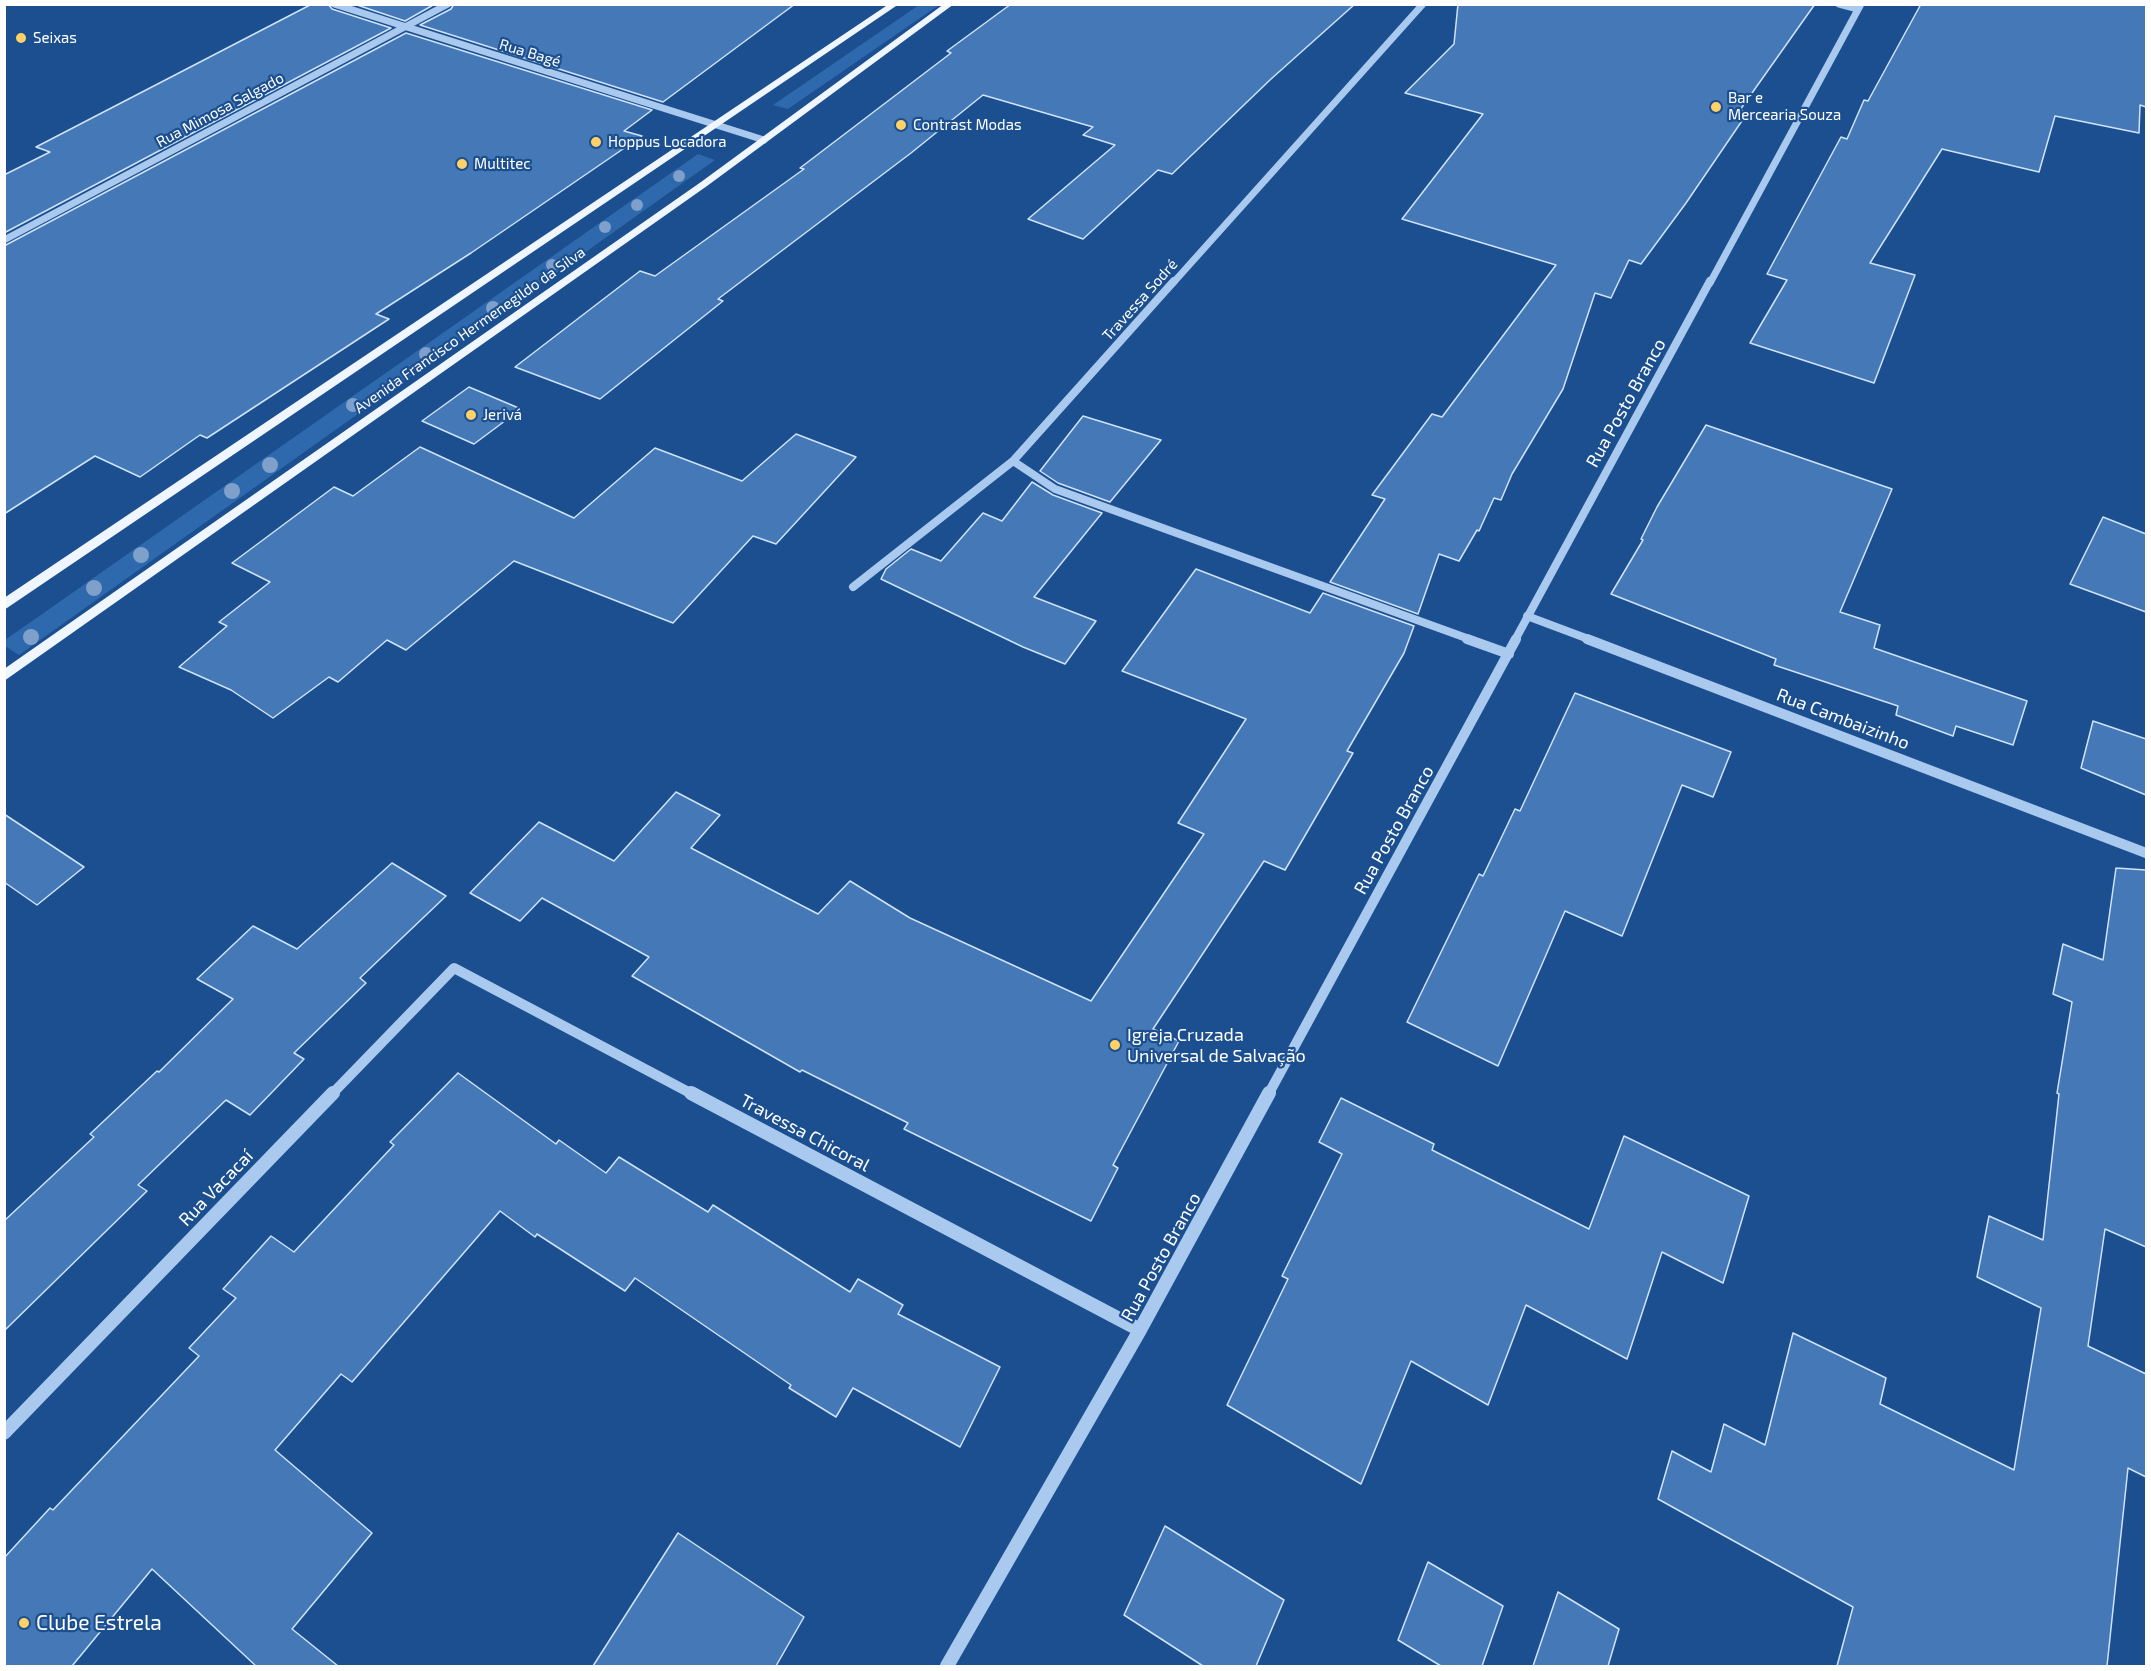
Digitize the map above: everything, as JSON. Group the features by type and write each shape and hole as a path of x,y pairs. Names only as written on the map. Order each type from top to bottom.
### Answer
{"main road":[{"name":"Avenida Francisco Hermenegildo da Silva","path":"4,605 719,125 895,4"},
{"name":"Avenida Francisco Hermenegildo da Silva","path":"4,676 764,140 950,4"}],"street":[{"name":"Rua Bagé","path":"334,4 764,140"},
{"name":"Rua Mimosa Salgado","path":"4,240 448,4"},
{"name":"Travessa Sodré","path":"853,587 1013,461 1423,4"},
{"path":"1839,4 1860,7"},
{"name":"Rua Posto Branco","path":"947,1666 1140,1330 1860,7"},
{"path":"1013,461 1055,489 1509,654"},
{"name":"Rua Cambaizinho","path":"1527,616 2146,853"},
{"name":"Travessa Chicoral","path":"454,968 1140,1330"},
{"name":"Rua Vacacaí","path":"4,1433 454,968"}],"shaded area":[{"path":"919,5 939,5 788,109 773,105"},
{"path":"698,154 715,160 19,655 5,646 5,640"}],"building":[{"path":"312,4 328,4 332,9 391,28 4,233 4,175 50,152 36,147"},
{"path":"354,4 435,4 405,21"},
{"path":"454,4 795,4 663,102 420,25 451,9"},
{"path":"1011,4 1355,4 1271,79 1172,174 1158,170 1083,239 1028,219 1115,145 1083,135 1093,127 983,95 911,153 718,299 723,301 600,399 515,367 640,271 655,276 804,169 800,168 951,53 947,51"},
{"path":"1458,4 1815,4 1740,110 1748,112 1641,264 1629,260 1611,298 1595,293 1563,389 1512,474 1501,500 1494,498 1479,531 1477,530 1459,561 1439,554 1418,614 1330,582 1385,499 1372,495 1432,414 1442,417 1556,265 1402,219 1483,114 1405,93 1454,44"},
{"path":"1921,4 2146,4 2146,107 2140,105 2139,133 2055,116 2039,172 1942,149 1870,263 1915,275 1874,383 1750,343 1787,280 1767,274 1841,137 1847,139 1864,100 1868,101"},
{"path":"406,33 652,110 624,131 642,136 471,253 376,314 389,319 207,438 200,435 140,477 95,456 4,514 4,246"},
{"name":"Jerivá","path":"469,387 521,409 474,444 422,421"},
{"path":"1083,416 1161,440 1110,502 1058,483 1040,471"},
{"path":"1706,425 1892,489 1840,612 1880,625 1874,648 2027,701 2013,745 1956,726 1953,736 1896,715 1898,706 1774,665 1776,659 1611,594 1643,540 1641,539 1657,507"},
{"path":"796,434 856,457 776,544 753,536 673,623 514,561 406,650 387,640 338,682 329,677 273,718 231,690 179,667 227,626 219,622 270,582 232,563 334,487 353,496 420,447 574,518 655,448 742,481"},
{"path":"1032,482 1053,495 1102,513 1034,597 1096,621 1065,664 1023,647 881,579 886,569 911,549 941,561 983,513 1002,521"},
{"path":"2103,517 2146,534 2146,612 2070,584"},
{"path":"1196,569 1310,613 1323,593 1414,626 1404,653 1347,751 1353,753 1285,870 1264,861 1153,1029 1179,1041 1113,1165 1118,1168 1091,1221 904,1129 908,1123 802,1070 800,1072 632,976 649,957 542,898 520,921 470,893 539,822 614,861 676,792 720,815 691,848 818,914 850,881 910,918 1091,1001 1204,834 1178,823 1246,719 1122,671"},
{"path":"1575,693 1731,752 1713,797 1682,785 1622,936 1565,911 1498,1066 1407,1022 1479,874 1483,876 1515,809 1520,811"},
{"path":"2093,721 2146,739 2146,795 2081,768"},
{"path":"4,814 84,867 37,905 4,882"},
{"path":"392,863 446,896 360,978 366,983 294,1053 304,1059 250,1115 226,1100 138,1185 147,1191 4,1331 4,1221 94,1137 90,1134 157,1071 159,1072 233,999 197,979 253,926 297,949"},
{"path":"2116,868 2146,870 2146,1247 2105,1229 2088,1346 2146,1374 2146,1477 2128,1468 2107,1666 1837,1666 1853,1607 1658,1499 1672,1451 1711,1472 1724,1424 1765,1445 1793,1333 1886,1378 1880,1404 2014,1470 2041,1308 1977,1277 1989,1216 2043,1240 2059,1094 2057,1093 2072,1002 2053,994 2063,944 2103,960"},
{"path":"458,1073 556,1144 559,1140 606,1173 619,1157 708,1212 713,1205 850,1292 858,1279 903,1305 898,1314 1000,1367 960,1447 853,1388 836,1417 789,1388 791,1385 635,1278 625,1291 537,1234 535,1237 500,1211 352,1382 341,1374 275,1450 372,1533 292,1629 338,1666 256,1666 152,1569 72,1666 4,1666 4,1558 50,1508 53,1510 199,1356 189,1348 236,1298 223,1289 271,1236 294,1252 394,1145 390,1142"},
{"path":"1341,1098 1434,1144 1432,1150 1589,1229 1624,1136 1749,1196 1723,1283 1662,1252 1627,1359 1526,1305 1488,1405 1411,1361 1361,1484 1227,1405 1288,1279 1282,1276 1342,1154 1319,1142"},
{"path":"1165,1526 1284,1600 1256,1666 1203,1666 1124,1615"},
{"path":"678,1533 804,1617 776,1666 593,1666"},
{"path":"1428,1562 1503,1606 1482,1666 1441,1666 1398,1640"},
{"path":"1558,1592 1619,1629 1608,1666 1533,1666"}],"place":[{"name":"Seixas","path":"21,38"},
{"name":"Bar e Mercearia Souza","path":"1716,107"},
{"name":"Contrast Modas","path":"901,125"},
{"name":"Hoppus Locadora","path":"596,142"},
{"name":"Multitec","path":"462,164"},
{"name":"Jerivá","path":"471,415"},
{"name":"Igreja Cruzada Universal de Salvação","path":"1115,1045"},
{"name":"Clube Estrela","path":"24,1623"}]}
